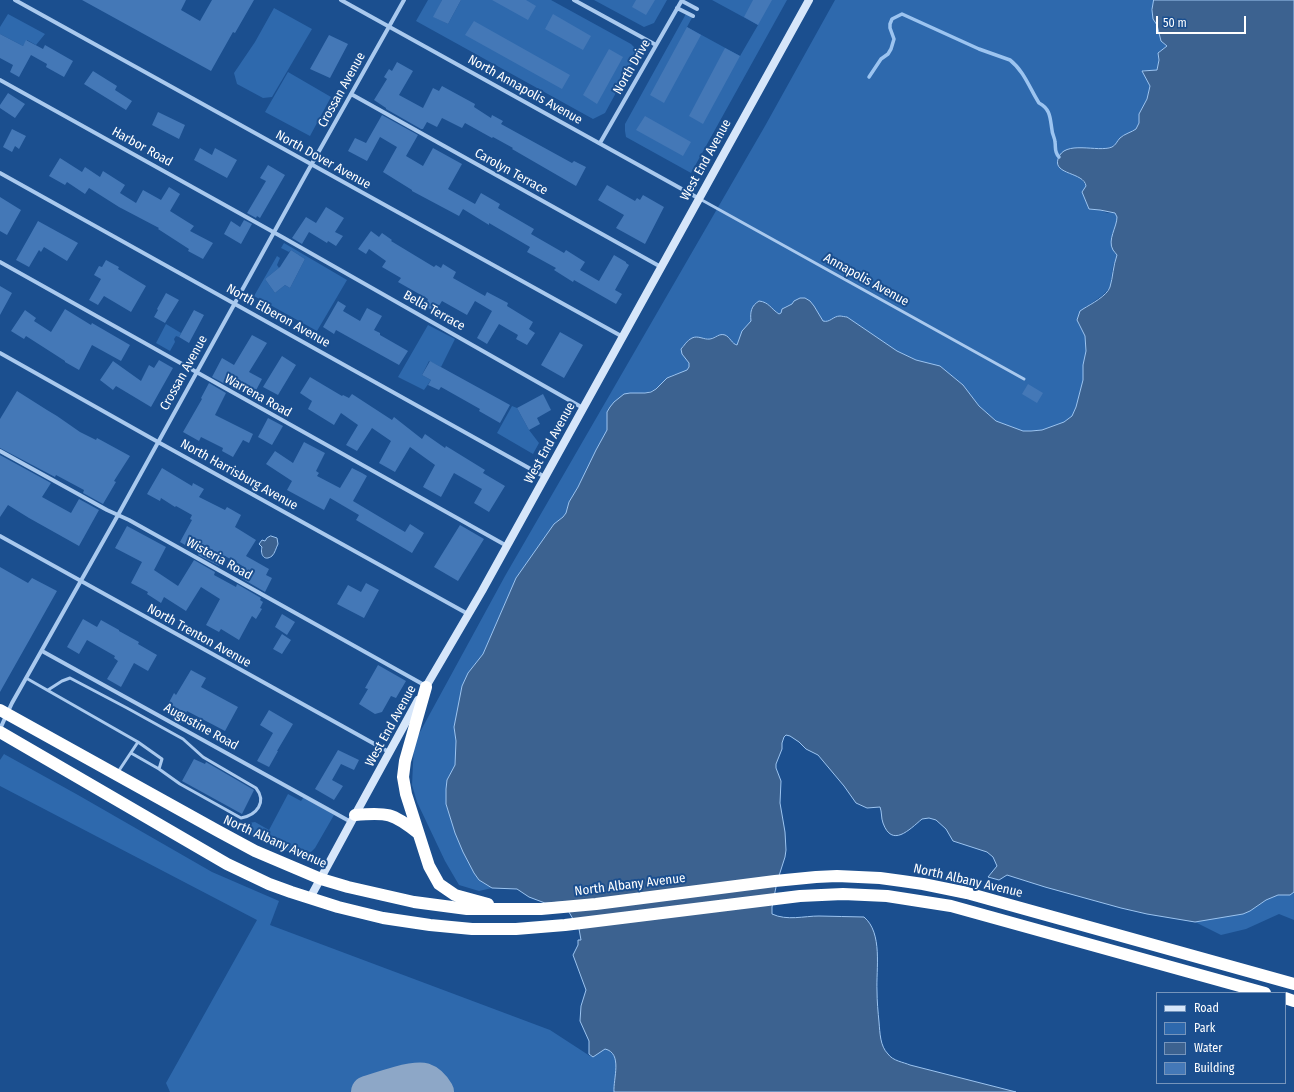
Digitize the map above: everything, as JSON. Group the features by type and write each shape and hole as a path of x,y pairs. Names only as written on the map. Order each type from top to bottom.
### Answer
{"highway":[{"path":"426,686 408,746 403,769 403,777 406,794 432,872 439,884 455,895 462,898 517,910"},
{"name":"North Albany Avenue","path":"4,712 235,841 275,860 321,879 348,887 414,902 467,909 541,910 798,879 837,876 873,877 945,888 989,899 1294,984"},
{"path":"0,731 227,864 269,884 338,907 363,913 430,925 494,930 541,928 800,896 843,894 887,896 951,906 1261,992"},
{"path":"353,818 377,813 392,815 418,833"}],"main road":[{"name":"West End Avenue","path":"310,898 389,752 507,546 698,198 809,0"}],"street":[{"name":"North Dover Avenue","path":"15,0 623,337"},
{"name":"North Annapolis Avenue","path":"341,0 698,198"},
{"name":"Crossan Avenue","path":"0,731 4,712 42,651 234,303 404,0"},
{"path":"574,0 656,45"},
{"path":"682,0 697,9"},
{"name":"North Drive","path":"600,143 682,0"},
{"path":"678,8 693,16"},
{"name":"Harbor Road","path":"0,80 205,193 274,234"},
{"name":"Carolyn Terrace","path":"351,94 661,267"},
{"name":"North Elberon Avenue","path":"0,173 545,477"},
{"name":"Bella Terrace","path":"274,234 583,408"},
{"name":"Warrena Road","path":"0,262 507,546"},
{"name":"North Harrisburg Avenue","path":"0,353 468,614"},
{"name":"Wisteria Road","path":"0,451 150,532 426,686"},
{"name":"North Trenton Avenue","path":"0,536 80,582 389,752"},
{"name":"Augustine Road","path":"42,651 353,818"}],"lane":[{"name":"Annapolis Avenue","path":"698,198 1024,379"},
{"path":"26,678 138,742 162,759 159,769"},
{"path":"48,690 70,678 127,708 182,739 203,757 256,788 261,794 259,806 254,813 241,818 180,784 159,769 131,753"},
{"path":"117,775 138,742"}],"green space":[{"path":"428,0 442,0 434,17 448,24 461,0 551,0 631,44 636,49 636,56 605,113 593,119 416,21"},
{"path":"594,0 667,0 654,23 644,27"},
{"path":"712,0 787,0 691,173 626,137 625,124 687,12 693,16 687,27 740,56 758,25"},
{"path":"835,0 1154,0 1152,10 1153,19 1157,25 1157,30 1167,46 1159,52 1157,71 1143,70 1150,86 1147,99 1139,114 1139,123 1136,129 1121,137 1118,142 1111,147 1101,149 1067,149 1066,172 1078,177 1085,184 1086,187 1082,192 1089,209 1100,210 1107,213 1115,213 1117,217 1111,246 1117,255 1113,266 1110,287 1103,295 1083,309 1078,323 1085,336 1086,352 1083,365 1083,380 1076,407 1072,416 1064,422 1042,430 1023,431 996,421 979,406 963,385 940,366 916,360 897,351 847,317 836,317 828,322 823,321 814,306 799,304 788,305 779,314 768,304 759,301 750,313 751,321 742,331 737,345 733,344 727,336 719,335 709,339 695,337 688,340 681,349 689,364 686,370 671,376 657,388 649,392 630,393 607,417 607,430 569,502 566,513 554,524 516,578 483,654 468,673 454,727 456,741 455,765 447,780 446,804 455,833 474,873 479,880 492,888 479,891 459,885 445,861 417,802 412,785 414,743 505,576 765,126"},
{"path":"274,8 312,29 272,97 263,98 237,84 234,73 255,42"},
{"path":"8,14 45,34 36,45 27,40 23,46 0,34 0,27"},
{"path":"288,72 331,97 310,136 265,112"},
{"path":"284,243 347,280 317,331 254,296 277,256 280,258 277,265 279,268 265,279 275,293 285,285 290,288 305,259 291,250 289,252 281,248"},
{"path":"166,324 181,333 179,337 176,336 174,339 175,342 170,351 156,343"},
{"path":"428,325 455,339 441,367 429,361 422,375 431,380 424,390 398,377"},
{"path":"512,406 517,408 529,430 539,443 533,454 497,433"},
{"path":"4,754 212,872 279,901 270,925 550,1030 590,1056 595,1055 604,1049 610,1049 613,1053 616,1066 614,1092 170,1092 166,1083 257,920 0,786 0,760"},
{"path":"288,794 301,801 304,797 334,815 315,848 308,855 285,850 269,844 248,833 246,827 249,823 255,822 269,830"},
{"path":"1294,892 1294,920 1279,914 1246,929 1221,935 1195,922 1243,914 1266,900 1278,895 1290,895"}],"water":[{"path":"1154,0 1294,0 1294,892 1290,895 1278,895 1266,900 1243,914 1195,922 1121,908 1007,875 999,880 988,877 997,866 993,857 987,852 953,841 946,829 936,820 929,818 922,819 906,832 896,836 891,834 883,823 880,807 867,808 856,803 818,755 806,749 790,736 786,735 782,743 782,749 776,764 776,768 781,781 780,803 785,832 786,850 777,882 772,914 790,918 819,916 864,917 874,932 876,942 877,999 881,1039 885,1051 895,1060 910,1065 1016,1092 614,1092 616,1067 614,1056 611,1051 605,1049 593,1057 589,1054 589,1041 580,1021 581,1006 586,990 573,955 578,945 578,940 581,940 579,929 563,902 545,903 529,897 517,889 492,888 479,880 463,852 455,833 446,804 446,789 447,780 455,765 456,741 454,727 462,686 468,673 483,654 516,578 554,524 566,513 569,502 607,430 607,412 610,407 624,394 651,392 667,378 687,370 689,363 682,354 681,349 692,338 696,337 710,339 719,335 725,335 737,345 742,331 751,321 751,312 753,307 759,301 768,304 779,314 781,313 782,309 792,304 794,301 800,298 805,298 814,306 823,321 828,321 838,316 847,317 897,351 916,360 940,366 963,385 979,406 996,421 1023,431 1042,430 1064,422 1072,416 1083,380 1083,365 1086,351 1085,336 1077,320 1080,311 1106,294 1110,287 1117,255 1111,246 1111,242 1117,217 1115,213 1089,209 1082,192 1086,186 1084,181 1060,168 1058,159 1061,153 1074,148 1098,149 1112,147 1119,139 1136,129 1139,123 1139,114 1147,99 1150,86 1142,71 1157,70 1159,60 1158,53 1167,46 1161,41 1157,25 1153,19 1152,10"},
{"path":"271,536 277,538 278,544 273,555 269,558 265,558 262,555 262,547 259,544 262,540 265,541"}],"building":[{"path":"82,0 186,0 181,10 200,21 212,0 254,0 235,33 233,32 211,71"},
{"path":"442,0 461,0 448,24 433,17"},
{"path":"492,0 526,0 536,6 528,20"},
{"path":"636,0 655,0 646,15 632,7"},
{"path":"753,0 772,0 758,25 744,17"},
{"path":"553,14 591,36 583,50 545,29"},
{"path":"474,21 570,75 562,89 465,35"},
{"path":"687,27 701,35 664,103 650,95"},
{"path":"0,34 23,46 26,40 43,49 45,45 73,61 64,77 46,67 47,64 31,55 19,77 10,72 13,65 0,58"},
{"path":"329,35 348,44 330,78 310,69"},
{"path":"725,48 740,56 703,124 689,116"},
{"path":"609,49 623,57 597,104 583,95"},
{"path":"397,62 413,71 399,95 423,108 433,88 439,91 442,86 475,104 474,107 491,118 492,115 503,121 501,124 572,163 574,161 586,167 576,186 512,149 513,148 465,123 462,128 442,118 437,127 427,122 423,129 421,129 386,109 374,100 387,79 384,77 389,69 392,71"},
{"path":"93,71 117,86 115,90 132,101 126,110 84,84"},
{"path":"8,93 25,104 15,118 0,108 0,105"},
{"path":"158,112 185,125 179,139 152,125"},
{"path":"382,115 418,135 406,156 423,166 433,148 462,164 448,189 475,204 481,193 500,204 498,208 534,229 531,234 564,253 566,250 585,262 580,270 599,281 614,255 626,262 629,265 615,290 622,294 616,304 574,280 573,282 554,270 556,268 527,252 530,247 489,223 489,225 463,209 459,216 412,191 383,172 397,147 380,137 367,161 348,151 355,138 366,143"},
{"path":"645,116 691,142 683,156 636,130"},
{"path":"12,129 26,136 19,149 15,146 12,152 3,147"},
{"path":"200,148 212,155 215,148 237,160 227,178 194,160"},
{"path":"60,158 82,172 85,167 100,177 103,171 125,185 120,193 136,203 143,190 161,200 169,187 180,194 170,211 194,226 190,231 213,243 203,259 188,251 189,249 158,229 159,228 119,207 89,188 85,194 67,182 65,185 49,176"},
{"path":"268,165 285,175 260,218 257,216 256,218 247,213 266,181 260,178"},
{"path":"607,185 635,201 637,198 640,200 643,195 664,207 645,244 616,228 624,215 598,200"},
{"path":"0,197 21,210 7,235 0,231"},
{"path":"326,207 344,218 335,232 343,236 336,246 328,241 327,243 309,232 302,244 292,238 306,217 316,223"},
{"path":"244,220 252,224 241,244 224,234 231,221 240,227"},
{"path":"38,221 78,243 67,261 44,247 41,252 39,250 29,267 16,260"},
{"path":"371,231 379,237 382,233 392,240 391,241 434,267 436,265 441,268 443,264 456,272 453,278 485,296 487,292 508,303 507,306 533,322 529,329 535,333 527,345 516,339 518,335 499,324 487,344 477,338 492,311 475,301 467,315 442,301 435,312 425,306 428,299 398,282 401,278 382,267 386,261 369,249 366,254 358,249"},
{"path":"291,250 305,259 290,288 285,285 275,293 265,279 280,267"},
{"path":"106,260 119,267 118,269 146,286 131,312 104,296 98,305 89,300 101,279 94,275 99,266 102,267"},
{"path":"0,286 12,293 0,315"},
{"path":"166,293 179,300 165,323 154,317"},
{"path":"338,301 346,306 343,311 360,321 367,308 382,316 374,330 408,351 399,365 336,330 334,334 323,327"},
{"path":"65,309 91,325 92,323 130,345 121,361 92,345 79,370 26,336 24,339 11,331 25,310 36,318 34,321 51,332"},
{"path":"194,310 204,315 189,343 179,337"},
{"path":"560,332 583,345 564,378 541,365"},
{"path":"252,335 267,343 249,372 262,379 253,396 242,390 240,392 212,377 222,358 234,365"},
{"path":"282,356 296,365 278,395 263,387"},
{"path":"159,360 173,368 151,407 116,386 113,390 100,380 113,361 141,381 149,365 154,368"},
{"path":"430,361 510,405 500,423 479,411 480,409 441,387 439,390 428,385 431,380 422,375"},
{"path":"310,377 342,396 343,395 349,398 352,394 392,420 394,417 422,439 425,434 445,448 446,446 485,470 483,473 505,486 489,512 474,503 482,489 454,473 441,497 423,487 435,465 410,447 395,472 379,463 391,441 372,428 357,451 346,445 358,425 341,413 334,425 308,409 312,401 300,393"},
{"path":"209,383 226,393 215,415 253,434 249,443 243,440 233,457 222,451 223,448 201,437 199,441 183,432 202,399 201,398"},
{"path":"1028,384 1043,393 1037,403 1022,394"},
{"path":"17,391 80,432 96,440 97,438 130,456 114,481 116,482 103,504 83,493 84,490 56,475 55,477 0,448 0,419"},
{"path":"543,394 551,410 537,418 540,424 529,430 517,408"},
{"path":"268,418 283,426 272,445 258,437"},
{"path":"304,442 325,453 316,471 319,473 317,476 340,488 352,468 362,473 367,476 353,501 405,532 410,524 424,533 412,553 356,520 359,515 330,498 324,510 287,490 292,481 266,464 275,451 293,463"},
{"path":"0,455 51,483 42,497 71,513 79,499 99,510 79,546 8,505 0,517"},
{"path":"162,468 192,486 193,483 204,489 199,497 225,510 227,507 241,515 235,527 256,540 246,556 269,569 266,575 272,578 265,592 241,578 246,568 225,556 219,566 198,555 199,553 180,542 192,520 190,519 192,515 161,498 160,501 147,494"},
{"path":"460,525 484,539 458,581 434,567"},
{"path":"127,526 166,547 154,570 178,586 194,560 215,572 214,575 236,587 237,584 261,598 260,600 263,602 260,608 262,609 256,619 252,616 239,640 221,629 219,632 206,625 220,599 201,587 186,611 164,597 161,603 147,594 148,592 131,583 142,562 115,548"},
{"path":"0,567 28,583 32,578 57,591 0,692"},
{"path":"366,583 379,590 364,618 337,604 348,585 361,592"},
{"path":"282,614 295,622 287,635 275,627"},
{"path":"83,619 97,627 101,620 139,642 138,644 157,655 148,671 134,663 121,687 107,679 118,661 114,658 115,656 87,640 79,654 67,647"},
{"path":"282,634 291,640 282,654 273,649"},
{"path":"378,665 406,681 396,698 391,696 382,712 375,714 359,704 368,689 365,688"},
{"path":"191,670 206,678 201,687 238,707 225,731 187,711 181,723 172,718 174,715 165,710 174,693 176,695"},
{"path":"269,710 293,724 269,767 257,761 273,733 260,725"},
{"path":"338,750 359,760 354,770 341,764 332,780 343,786 334,800 315,789"},
{"path":"194,759 205,764 206,762 254,790 242,814 182,781"}],"waterway":[{"path":"869,77 881,59 888,54 891,49 894,39 890,28 892,19 902,14 979,49 1010,60 1015,64 1039,103 1048,111 1055,140 1056,152 1059,157"}],"taxiway":[{"path":"367,1092 412,1079 424,1079 434,1086 438,1092"}]}
